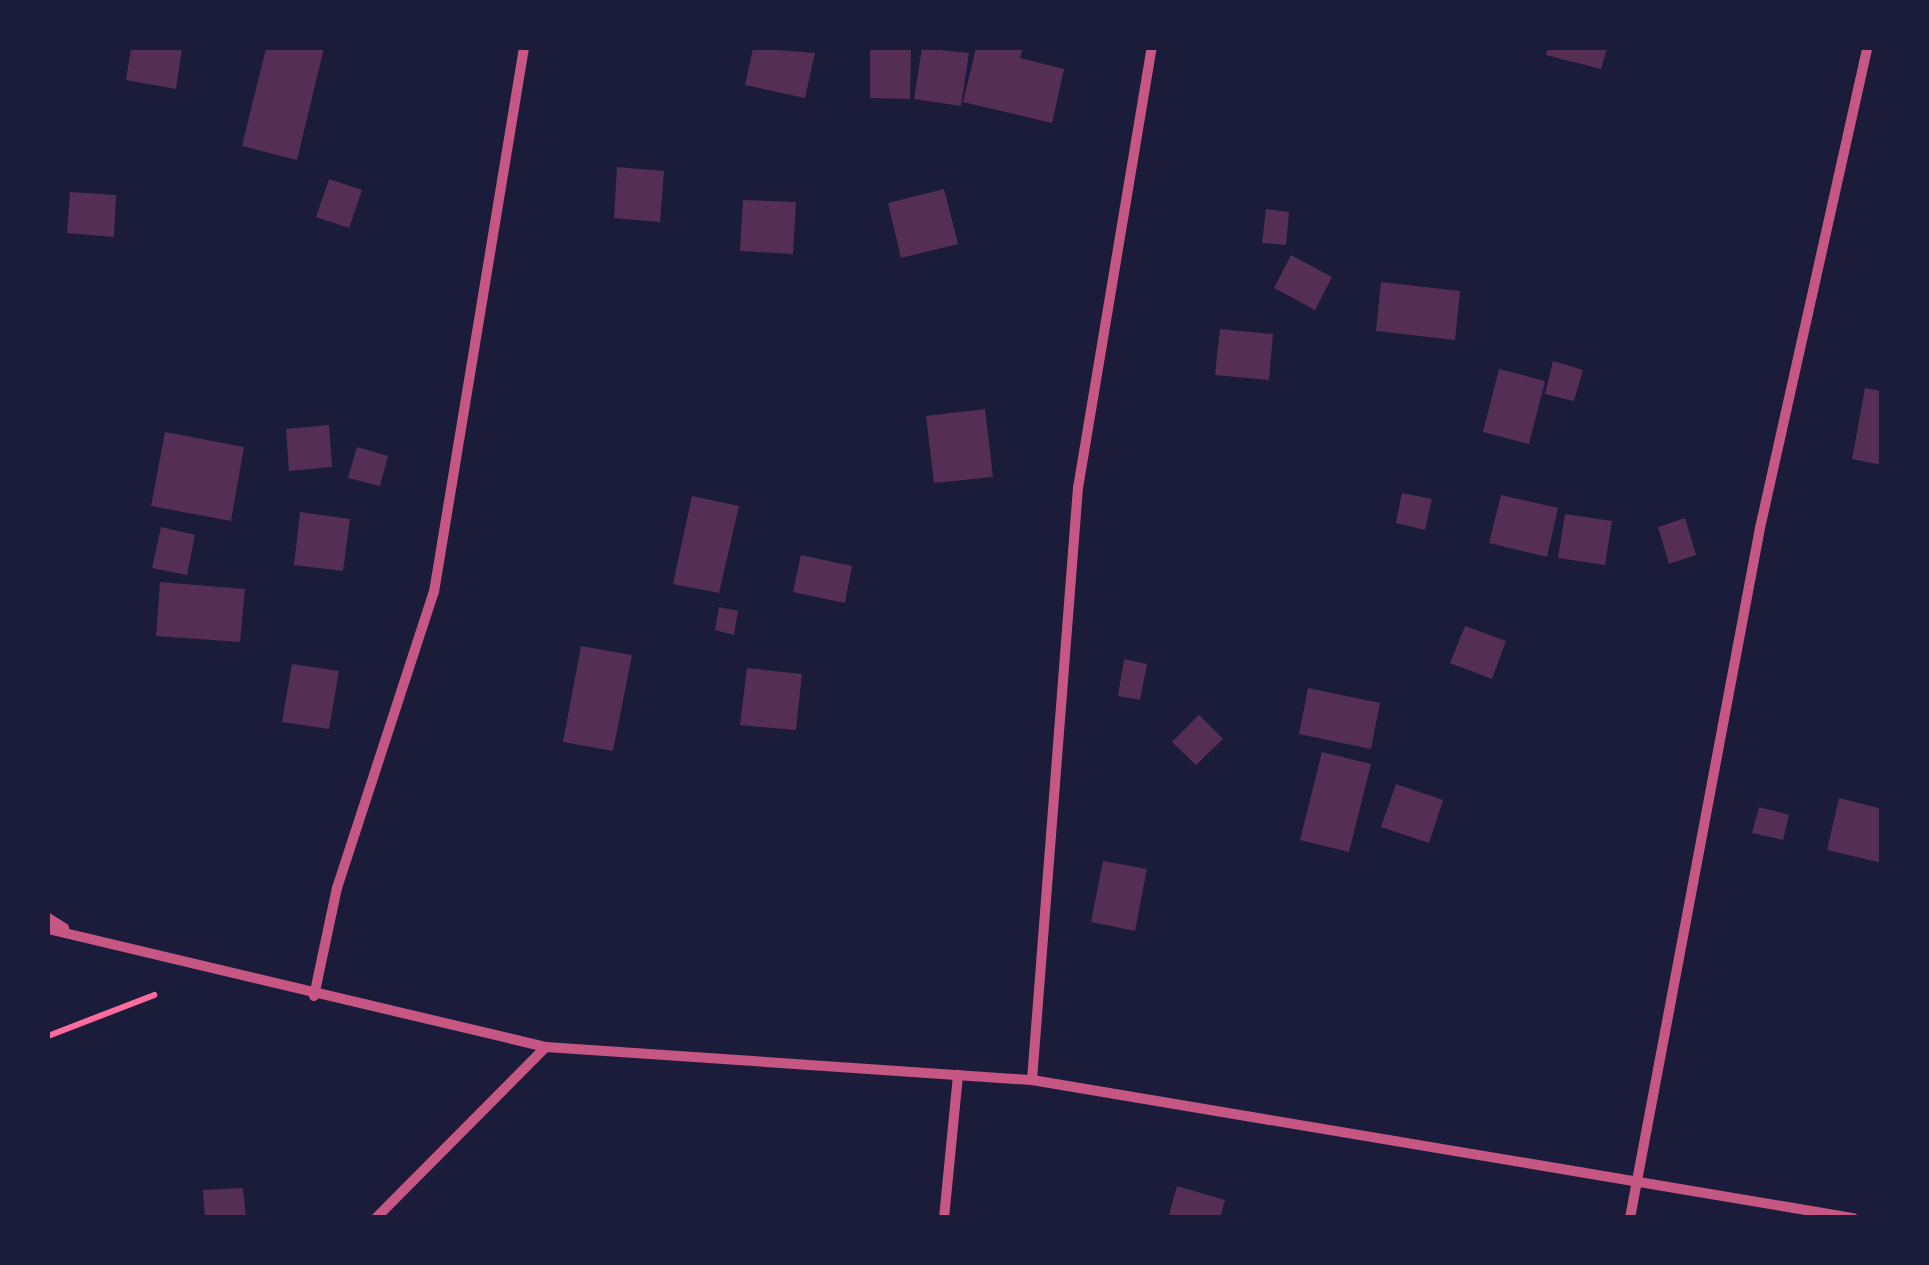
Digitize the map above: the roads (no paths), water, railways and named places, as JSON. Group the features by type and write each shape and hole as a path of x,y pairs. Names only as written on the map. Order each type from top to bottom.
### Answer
{"street":[{"path":"314,996 337,888 434,592 524,48"},
{"path":"1032,1080 1078,488 1152,48"},
{"path":"1630,1218 1760,528 1866,48"},
{"path":"48,918 65,928 216,971 546,1048 1032,1080 1640,1178 1853,1218"},
{"path":"48,929 65,928"},
{"path":"376,1218 546,1048"},
{"path":"944,1218 958,1075"}]}
